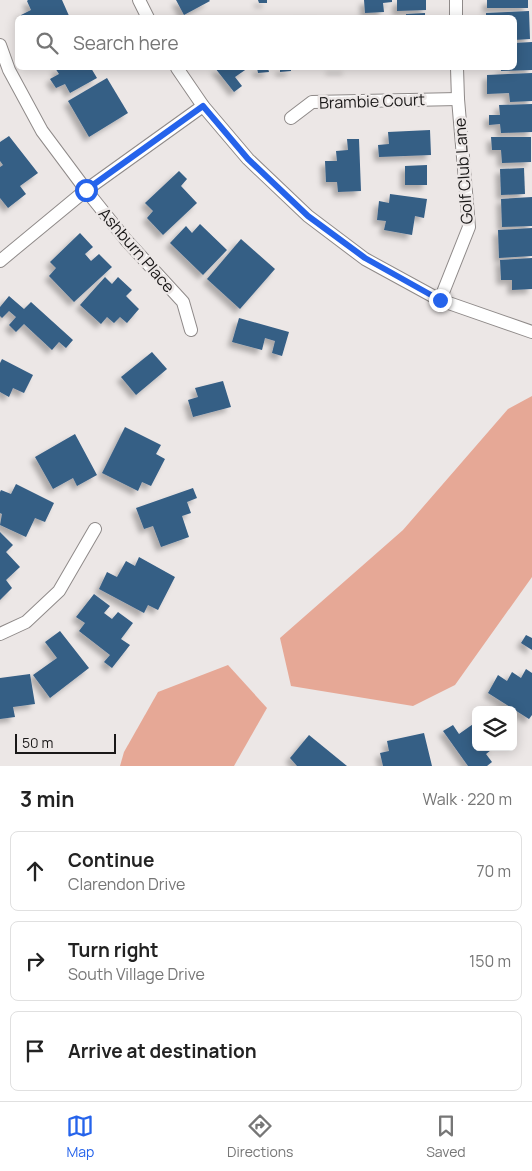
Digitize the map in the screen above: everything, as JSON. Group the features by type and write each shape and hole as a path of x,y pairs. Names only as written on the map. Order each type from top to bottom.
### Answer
{"street":[{"path":"139,0 146,15"},
{"path":"456,0 456,15"},
{"name":"Ashburn Place","path":"0,45 9,70 42,131 126,240 183,302 191,330"},
{"path":"178,70 203,106 248,159 308,216 365,258 440,300 532,332"},
{"name":"Golf Club Lane","path":"440,300 469,227 457,70"},
{"name":"Brambie Court","path":"291,118 312,102 458,99"},
{"path":"0,261 86,190 203,106"},
{"path":"0,634 26,622 59,592 95,529"}],"shaded area":[{"path":"532,396 532,577 455,685 413,706 291,686 280,638 403,530 508,409"},
{"path":"228,665 267,708 234,766 120,766 124,752 158,692"}],"building":[{"path":"62,0 69,15 21,15 31,10 27,1"},
{"path":"176,0 209,0 210,1 184,15"},
{"path":"258,0 267,0 267,3 259,3"},
{"path":"364,0 392,0 392,2 383,3 384,12 365,13"},
{"path":"397,0 426,0 426,10 397,11"},
{"path":"487,0 528,0 528,8 487,8"},
{"path":"529,11 530,39 517,40 517,15 486,15 486,13"},
{"path":"425,13 425,15 406,15"},
{"path":"532,42 532,70 501,71 517,70 517,43"},
{"path":"56,70 92,70 97,78 70,93 65,84 56,88 50,79 59,74"},
{"path":"217,70 245,70 235,77 242,86 234,92"},
{"path":"257,70 268,70 269,72 258,73"},
{"path":"280,70 291,70 291,71 280,72"},
{"path":"532,73 532,101 510,102 509,93 487,94 487,75"},
{"path":"107,78 128,113 89,137 68,101"},
{"path":"532,104 532,132 501,133 500,124 489,125 489,115 500,115 499,105"},
{"path":"430,130 431,155 379,157 378,145 389,144 388,132"},
{"path":"9,136 38,173 20,186 26,194 8,208 0,198 0,167 3,165 0,161 0,142"},
{"path":"491,137 531,137 531,162 502,163 501,150 492,150"},
{"path":"347,139 359,139 361,191 338,192 337,182 326,182 325,161 337,161 336,151 348,150"},
{"path":"427,165 427,185 405,185 405,166"},
{"path":"524,168 525,194 501,195 500,169"},
{"path":"179,171 187,179 181,186 197,203 163,235 147,218 153,211 145,203"},
{"path":"390,194 427,199 424,218 415,216 412,235 384,230 386,221 377,220 379,201 389,203"},
{"path":"532,197 532,226 502,227 501,199"},
{"path":"200,224 227,250 203,275 170,243 186,226 192,233"},
{"path":"532,228 532,256 499,258 498,230"},
{"path":"80,233 93,247 85,254 91,261 99,254 112,267 74,302 49,276 56,268 50,262"},
{"path":"241,239 275,269 240,309 207,279"},
{"path":"532,258 532,289 512,290 512,280 501,280 500,260"},
{"path":"105,277 112,284 118,277 132,290 126,296 139,309 127,323 120,317 114,323 107,317 101,324 80,305"},
{"path":"9,296 24,309 31,302 73,340 66,348 59,342 52,350 24,324 16,332 9,325 16,317 9,311 2,318 0,316 0,307"},
{"path":"239,318 289,332 282,356 272,353 275,341 265,338 262,350 232,342"},
{"path":"152,352 167,369 136,395 121,377"},
{"path":"2,359 33,375 24,393 13,388 9,397 0,392 0,363"},
{"path":"223,381 231,407 193,417 188,400 198,397 195,388"},
{"path":"125,427 161,445 156,454 165,459 151,486 142,482 138,491 102,473"},
{"path":"75,434 97,475 77,486 73,478 53,489 35,457"},
{"path":"16,484 54,503 45,522 35,518 26,537 0,525 2,514 0,513 0,492 1,490 11,494"},
{"path":"193,488 197,498 187,502 191,513 182,516 189,537 161,547 153,526 144,529 136,508"},
{"path":"0,532 13,545 6,552 20,567 6,580 12,588 0,600"},
{"path":"139,557 175,577 158,610 148,605 144,613 99,589 107,572 117,577 126,561 135,566"},
{"path":"94,594 110,606 104,613 112,619 118,612 133,623 121,639 130,645 112,668 104,662 110,655 79,631 85,623 76,617"},
{"path":"60,631 89,668 50,698 33,675 57,658 45,642"},
{"path":"526,635 532,638 532,650 521,643"},
{"path":"526,669 532,673 532,715 529,719 517,711 517,706 508,706 488,693 498,675 507,681 512,672 521,678"},
{"path":"30,674 35,704 13,707 15,717 0,719 0,678"},
{"path":"453,725 459,734 472,725 472,751 490,751 486,754 492,762 487,766 468,766 443,731"},
{"path":"424,733 432,766 383,766 380,753 389,751 387,741"},
{"path":"309,735 347,766 297,766 290,758"}],"route":[{"path":"86,190 203,106 248,159 308,216 365,258 440,300"}]}
